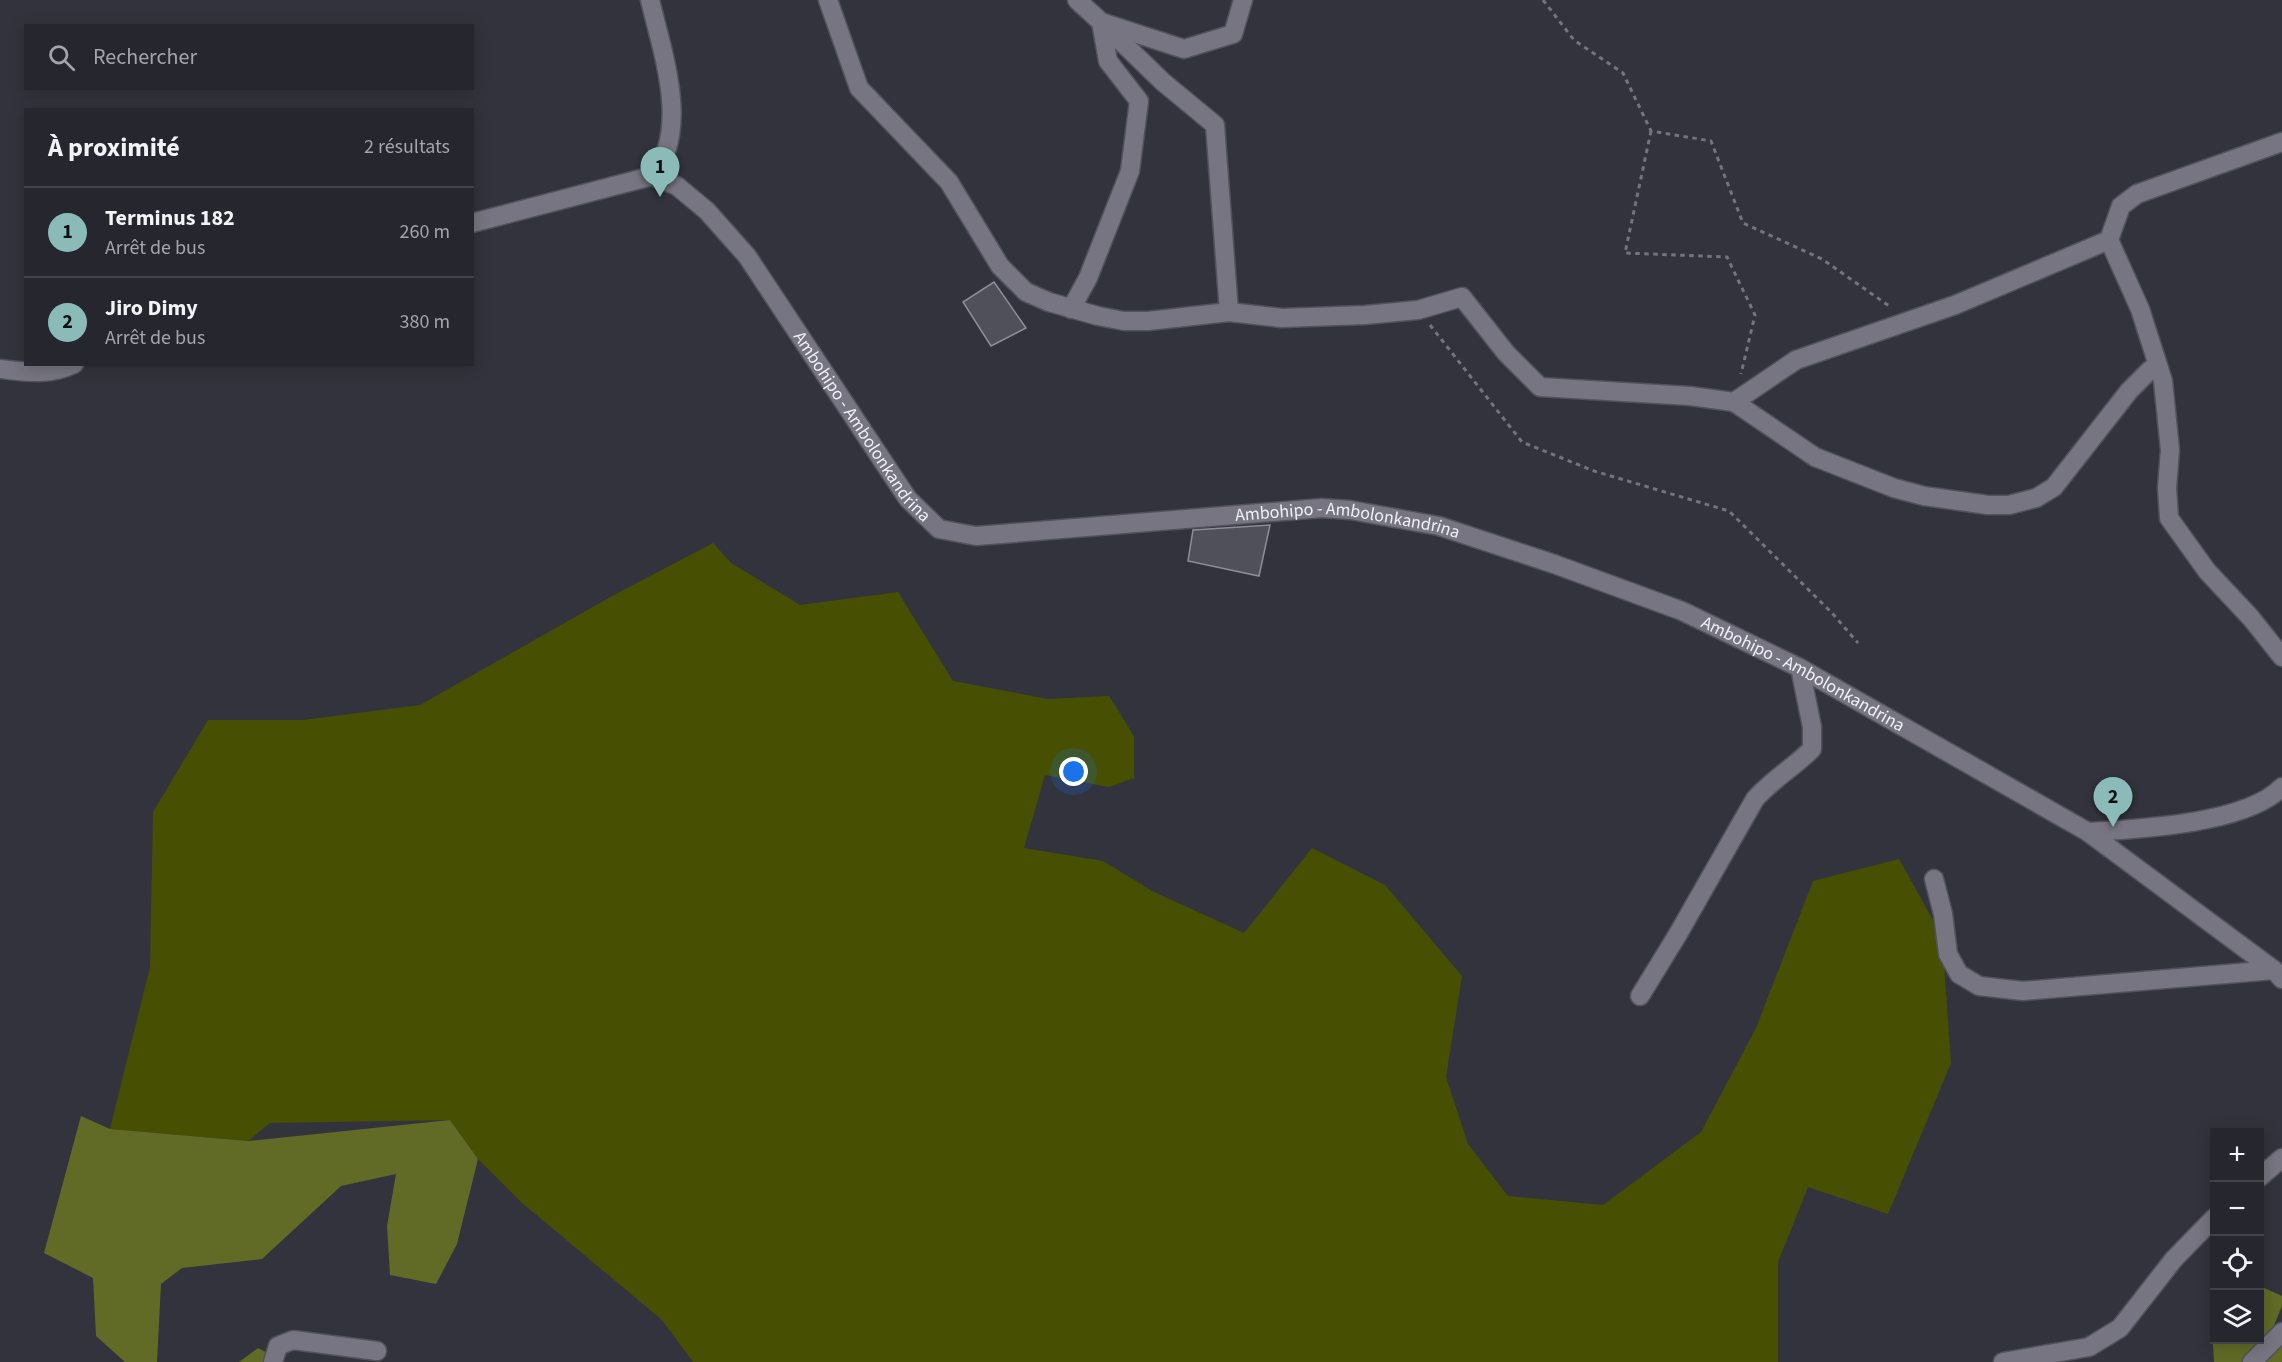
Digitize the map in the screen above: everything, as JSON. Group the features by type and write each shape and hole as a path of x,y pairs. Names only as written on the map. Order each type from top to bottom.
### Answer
{"street":[{"path":"474,222 652,176 663,163 671,128 673,103 650,0"},
{"path":"828,0 859,88 949,182 1000,267 1026,292 1071,309 1124,321 1148,321 1229,312 1282,318 1418,310 1462,297 1506,353 1540,387 1690,396 1734,402 1815,457 1894,488 1988,505 2009,505 2036,498 2054,487 2136,384 2150,370 2159,369"},
{"path":"1077,0 1163,82 1215,125 1229,312"},
{"path":"1101,22 1184,50 1233,34 1243,0"},
{"path":"1071,309 1088,278 1130,171 1139,101 1108,61 1101,22"},
{"path":"2282,142 2127,200 2118,212 2109,240 2140,309 2163,381 2170,450 2169,518 2207,571 2251,618 2282,657"},
{"name":"Ambohipo - Ambolonkandrina","path":"652,176 677,186 707,211 747,256 908,499 939,529 976,536 1322,508 1350,510 1439,526 1554,564 1682,611 1800,668 2088,832 2278,974"},
{"path":"1734,402 1796,360 1955,305 2109,240"},
{"path":"0,369 38,373 58,372 70,366"},
{"path":"1640,996 1755,799 1812,748 1812,727 1800,668"},
{"path":"2088,832 2150,828 2219,816 2251,807 2276,794 2282,787"},
{"path":"1934,879 1943,914 1948,954 1959,974 1980,986 2023,991 2278,974"},
{"path":"2264,1174 2282,1158"},
{"path":"2002,1362 2089,1347 2120,1328 2174,1259 2210,1222"},
{"path":"2252,1362 2282,1332"},
{"path":"273,1362 278,1346 293,1340 377,1351"}],"path":[{"path":"1543,0 1574,40 1623,73 1651,131 1625,253 1727,257 1755,315 1734,402"},
{"path":"1651,131 1711,141 1743,223 1822,259 1908,320"},
{"path":"1418,310 1522,442 1594,471 1729,511 1832,613 1857,643"}],"green space":[{"path":"713,543 731,563 800,605 898,592 953,681 1048,699 1109,696 1134,736 1134,778 1109,787 1045,775 1024,848 1103,861 1152,891 1244,933 1312,848 1385,885 1462,976 1446,1077 1468,1144 1508,1196 1603,1205 1701,1132 1756,1028 1813,881 1899,859 1942,936 1951,1063 1888,1214 1808,1187 1778,1262 1778,1362 693,1362 662,1320 521,1202 478,1159 450,1120 270,1123 248,1141 110,1129 150,967 153,812 208,720 303,720 420,705 614,595"},
{"path":"81,1116 110,1129 248,1141 450,1120 478,1159 457,1244 436,1284 390,1275 387,1226 396,1174 341,1186 262,1259 182,1268 161,1284 157,1362 125,1362 96,1336 93,1278 44,1253"},
{"path":"2264,1288 2282,1296 2282,1306 2262,1354 2282,1341 2282,1362 2214,1362 2213,1344 2264,1344"},
{"path":"258,1348 285,1362 239,1362"}],"building":[{"path":"994,282 1026,328 991,346 963,302"},
{"path":"1270,525 1259,576 1188,561 1193,530"}],"place":[{"name":"Terminus 182","path":"660,197"},
{"name":"Jiro Dimy","path":"2113,827"}]}
